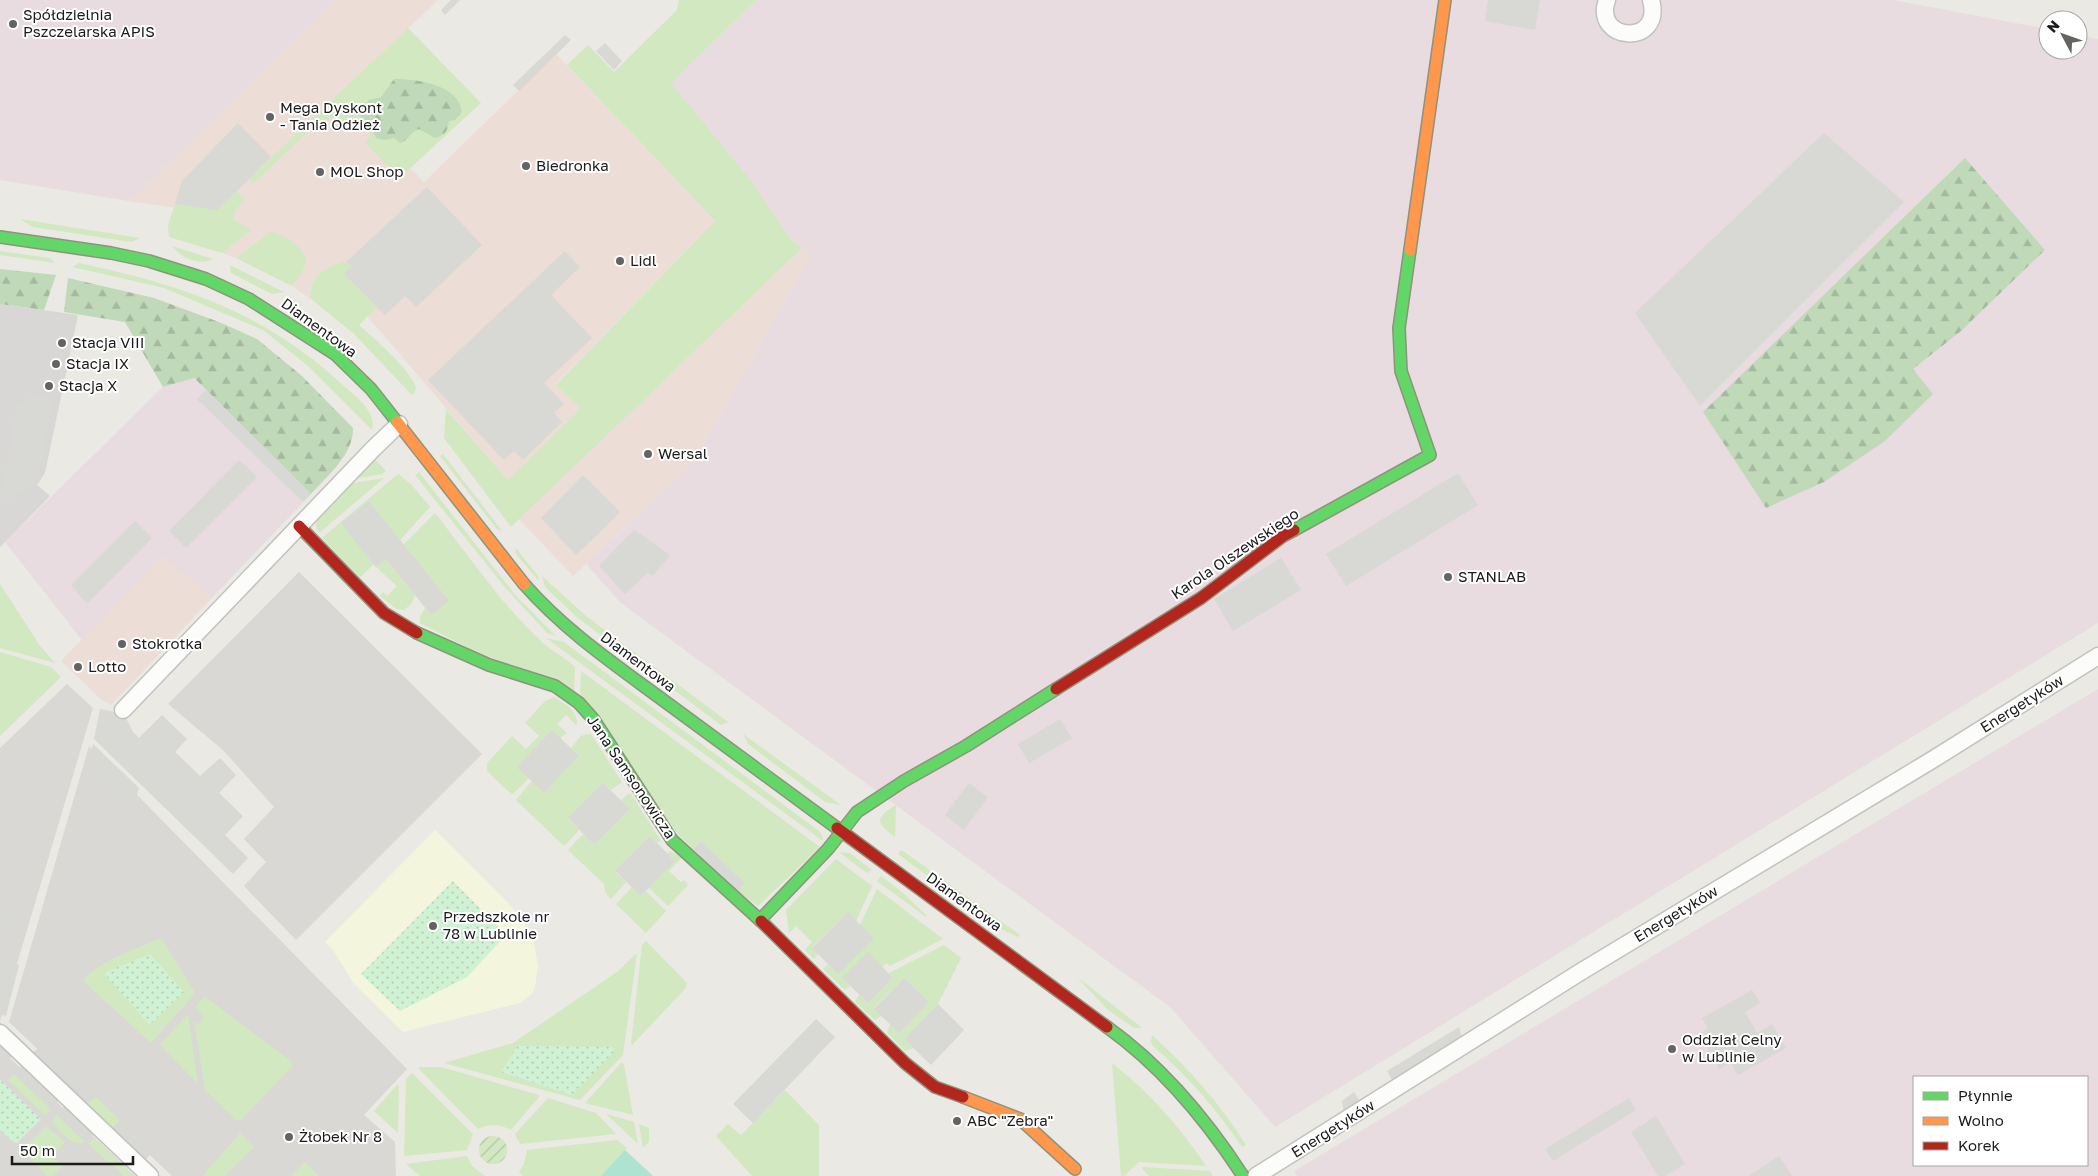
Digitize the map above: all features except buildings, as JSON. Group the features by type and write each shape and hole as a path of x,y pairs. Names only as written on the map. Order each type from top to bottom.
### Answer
{"street":[{"name":"Karola Olszewskiego","path":"842,832 857,812 966,746 1201,598 1283,536 1430,455 1401,371 1399,336 1445,0"},
{"path":"1607,0 1605,13 1611,26 1617,31 1632,34 1646,28 1650,22 1653,15 1651,0"},
{"name":"Diamentowa","path":"0,237 70,246 149,262 232,290 268,310 335,354 359,376 399,424 515,574 550,612 596,650 1141,1053 1173,1083 1203,1117 1243,1176"},
{"path":"123,710 378,443 399,424"},
{"name":"Jana Samsonowicza","path":"299,526 384,613 403,626 488,665 555,686 579,703 594,720 672,840 760,920 905,1063 935,1086 996,1108 1020,1119 1075,1168"},
{"name":"Energetyków","path":"1256,1176 1582,970 1924,765 2098,656"},
{"path":"760,920 842,832"},
{"path":"0,1033 150,1176"}],"shaded area":[{"path":"0,0 336,0 129,201 0,180"},
{"path":"336,0 438,0 325,107 353,118 371,136 365,143 393,171 398,173 411,169 424,182 556,54 715,221 556,384 580,409 508,480 330,273 339,262 322,272 315,279 310,288 311,299 292,286 306,265 267,234 236,258 222,253 251,230 232,220 236,209 217,214 129,201"},
{"path":"451,0 460,0 445,15 441,10"},
{"path":"756,0 1893,0 2038,27 2038,60 2088,60 2088,37 2098,39 2098,623 1275,1127 1170,1007 621,603 586,564 692,465 811,256 789,237 671,83"},
{"path":"1488,0 1540,0 1535,30 1485,21"},
{"path":"565,35 571,40 519,91 513,85"},
{"path":"605,43 622,61 614,70 596,51"},
{"path":"238,123 271,157 217,210 175,204 182,181"},
{"path":"1824,133 1904,202 1700,406 1635,313"},
{"path":"427,187 482,245 416,307 405,296 385,315 344,274 352,266 346,262"},
{"path":"802,248 811,256 692,465 573,576 519,519"},
{"path":"565,251 580,267 551,295 592,338 544,383 564,404 554,413 562,422 523,460 514,451 504,460 428,380"},
{"path":"0,304 78,315 45,473 37,485 50,496 0,547"},
{"path":"193,378 311,494 212,598 188,575 187,579 162,556 82,640 5,542 163,387"},
{"path":"206,390 311,494 303,502 197,399"},
{"path":"42,394 53,402 37,484 16,492 8,501 11,504 9,507 0,498 18,404"},
{"path":"239,460 257,477 186,548 169,531"},
{"path":"1458,473 1478,505 1346,586 1326,554"},
{"path":"583,475 620,512 576,555 541,518"},
{"path":"369,501 449,601 431,615 386,559 376,567 341,523"},
{"path":"135,521 152,538 87,604 71,585"},
{"path":"634,530 670,555 653,576 647,573 625,594 599,566"},
{"path":"162,556 187,579 188,574 212,598 111,705 102,700 61,661"},
{"path":"1281,558 1301,590 1233,631 1214,599"},
{"path":"299,572 482,754 296,940 244,886 266,862 244,839 274,807 223,750 168,704"},
{"path":"67,684 93,708 0,1021 0,748"},
{"path":"2098,689 2098,1176 1297,1176 1294,1171"},
{"path":"100,709 124,714 133,732 139,738 162,715 187,739 175,752 200,776 220,758 236,775 219,793 243,816 225,835 248,858 233,874 94,739"},
{"path":"1060,719 1072,738 1029,763 1018,744"},
{"path":"552,730 579,756 544,793 517,767"},
{"path":"93,744 139,788 131,810 87,768"},
{"path":"89,746 407,1069 364,1115 395,1142 396,1176 172,1176 9,1022"},
{"path":"603,783 630,809 594,845 568,818"},
{"path":"969,783 988,797 964,830 945,815"},
{"name":"Przedszkole nr 78 w Lublinie","path":"435,830 521,918 533,938 538,966 535,987 532,994 520,1003 403,1032 354,984 333,950 325,942"},
{"path":"650,836 675,861 641,896 615,871"},
{"path":"701,841 745,883 738,891 693,849"},
{"path":"453,881 506,935 467,977 400,1011 361,974"},
{"path":"0,908 13,920 0,934"},
{"path":"848,912 874,939 838,974 812,948"},
{"path":"868,952 893,978 868,1003 842,978"},
{"path":"150,954 184,992 150,1025 105,975 106,972"},
{"path":"3,960 19,965 6,1016 0,1014 0,972"},
{"path":"904,978 929,1002 899,1033 874,1009"},
{"path":"1752,990 1760,1003 1745,1012 1757,1033 1772,1024 1786,1048 1738,1075 1731,1063 1719,1069 1699,1034 1708,1029 1702,1018"},
{"path":"938,1004 964,1030 931,1065 904,1039"},
{"path":"816,1019 835,1037 753,1123 733,1104"},
{"path":"0,1022 24,1043 10,1058 135,1176 0,1176"},
{"path":"1459,1027 1463,1040 1393,1082 1387,1071"},
{"path":"42,1046 96,1097 87,1104 33,1052"},
{"path":"517,1046 613,1047 614,1052 572,1095 501,1072"},
{"path":"21,1066 58,1101 51,1109 14,1074"},
{"path":"0,1079 41,1119 17,1143 13,1142 0,1130"},
{"path":"1354,1092 1361,1103 1344,1114 1342,1101"},
{"path":"1629,1098 1636,1110 1553,1161 1545,1149"},
{"path":"64,1107 93,1134 85,1142 57,1115"},
{"path":"1656,1116 1685,1164 1665,1176 1658,1176 1631,1132"},
{"path":"120,1120 154,1151 146,1159 113,1128"},
{"path":"625,1150 653,1176 601,1176"},
{"path":"1779,1156 1792,1176 1749,1176"}],"green space":[{"path":"679,0 756,0 671,83 752,182 789,237 802,248 511,527 444,438 446,409 508,480 580,409 556,385 715,221 567,65 588,45 614,72 677,10"},
{"path":"408,28 481,103 407,171 398,173 390,168 365,143 371,136 353,118 346,124 331,118 318,122 254,183 249,179"},
{"path":"394,79 425,82 445,89 459,103 462,112 455,120 449,121 444,134 435,138 419,129 400,143 394,138 384,140 376,138 368,122 360,117 357,112 369,100 381,97"},
{"path":"1965,158 2045,250 1961,331 1913,369 1933,394 1885,441 1824,482 1766,508 1703,412"},
{"path":"236,191 245,200 236,209 233,220 251,230 222,253 169,237 168,225 175,204 217,210"},
{"path":"20,219 140,238 131,242 33,227"},
{"path":"270,232 292,242 305,256 304,267 292,286 236,258"},
{"path":"172,246 213,259 202,262 191,260 180,254"},
{"path":"0,251 50,258 55,263 0,255"},
{"path":"342,261 352,266 344,274 377,307 359,325 401,364 414,382 416,389 412,395 354,334 311,299 312,285 319,275"},
{"path":"79,263 153,281 187,292 252,320 283,338 313,360 364,404 373,423 372,430 308,366 263,330 164,288 72,267"},
{"path":"230,265 284,292 272,294 231,273"},
{"path":"0,269 56,275 44,310 0,304"},
{"path":"68,278 154,298 219,322 257,339 302,376 353,428 352,438 344,456 311,494 194,378 163,387 125,322 64,312"},
{"path":"443,454 502,531 497,529 440,456"},
{"path":"374,458 386,471 382,474 353,479"},
{"path":"419,472 516,596 556,636 547,633 503,585 415,475"},
{"path":"398,474 412,485 430,507 400,540 369,501 342,523 374,564 360,577 322,538"},
{"path":"384,478 319,533 316,526 318,517 349,484"},
{"path":"435,513 526,627 545,645 575,667 574,692 469,648 420,623 420,617 425,608 431,615 404,544"},
{"path":"515,547 538,576 539,581 516,554"},
{"path":"386,559 415,595 412,603 404,610 397,609 380,596 383,592 387,596 397,586 376,567"},
{"path":"542,576 586,616 728,722 721,725 578,618 545,587"},
{"path":"0,584 40,646 55,663 0,648"},
{"path":"546,638 564,642 819,831 823,841"},
{"path":"0,652 51,667 61,677 0,736"},
{"path":"581,671 820,847 758,906 738,891 745,883 701,841 693,849 674,830 580,695"},
{"path":"554,697 575,714 577,724 566,715 557,724 567,733 560,738 552,730 518,767 529,778 512,795 487,771 487,763 512,736 526,749 539,736 525,723 545,701"},
{"path":"591,734 622,782 611,790 604,783 568,819 579,830 564,846 516,800 532,781 544,793 579,756 571,748 581,736"},
{"path":"743,734 841,805 825,802 748,744"},
{"path":"628,794 631,794 661,841 657,843 650,836 615,872 626,882 611,899 606,894 604,884 568,850 583,834 594,845 630,809 621,800"},
{"path":"896,805 895,837 881,825 880,821 884,814"},
{"path":"669,851 682,857 669,871 681,882 684,880 688,885 668,906 649,888 675,861 668,854"},
{"path":"900,851 903,851 1020,935 1018,937 995,926 898,854"},
{"path":"839,852 850,853 872,870 867,873"},
{"path":"836,859 872,886 856,921 847,913 812,947 818,954 814,959 805,950 812,942 796,926 789,933 786,910"},
{"path":"881,876 903,893 927,916 877,881"},
{"path":"632,887 641,896 646,891 666,911 646,933 616,904"},
{"path":"877,889 943,939 890,966 887,963 882,967 868,953 843,979 850,986 845,990 823,969 828,964 838,974 873,939 860,925"},
{"path":"158,939 163,941 195,992 151,1043 84,982 87,976 105,963"},
{"path":"646,941 687,983 685,989 632,1045 642,945"},
{"path":"944,945 961,958 938,1004 904,1039 913,1048 905,1051 887,1032 890,1025 899,1033 929,1002 904,978 874,1008 881,1016 875,1020 855,1002 859,995 868,1003 893,978 889,973"},
{"path":"637,953 623,1055 580,1100 444,1063 513,1043 617,972"},
{"path":"1077,977 1142,1028 1134,1028 1108,1010"},
{"path":"204,996 292,1062 292,1067 241,1120 236,1120 205,1090 194,1021 198,1024 204,1018 195,1007"},
{"path":"188,1014 198,1084 161,1046 161,1043"},
{"path":"1152,1035 1203,1087 1246,1145 1242,1147 1201,1094 1154,1047 1151,1042"},
{"path":"622,1062 624,1064 633,1115 585,1103"},
{"path":"1112,1063 1139,1086 1163,1111 1206,1166 1139,1162 1124,1176 1121,1176"},
{"path":"419,1067 441,1067 539,1095 539,1097 511,1130 494,1125 478,1129"},
{"path":"412,1073 473,1134 467,1150 404,1156 406,1079"},
{"path":"14,1074 51,1109 46,1114 43,1114 8,1080"},
{"path":"397,1085 399,1086 398,1133 374,1111"},
{"path":"785,1090 819,1125 819,1176 752,1176 716,1136 728,1124 741,1135"},
{"path":"96,1097 120,1120 113,1128 87,1104"},
{"path":"548,1098 596,1113 616,1134 520,1144 515,1134"},
{"path":"606,1114 634,1122 638,1144"},
{"path":"57,1115 85,1142 75,1143 63,1134 52,1122"},
{"path":"639,1124 649,1128 649,1142 643,1148"},
{"path":"46,1126 65,1142 52,1156 63,1166 53,1176 47,1176 29,1157 27,1144"},
{"path":"240,1133 254,1147 225,1176 204,1176 203,1175"},
{"path":"493,1136 503,1140 507,1150 503,1160 493,1164 483,1160 479,1150 483,1140"},
{"path":"94,1138 134,1176 124,1176 88,1144"},
{"path":"617,1140 627,1148 601,1176 523,1176 519,1172 524,1164 527,1150"},
{"path":"467,1156 472,1166 485,1176 420,1176 406,1164"},
{"path":"306,1163 319,1176 291,1176"},
{"path":"1143,1167 1210,1171 1213,1176 1149,1176 1142,1169"}],"traffic: fast":[{"path":"0,237 111,253 149,261 206,279 249,299 335,354 371,389 397,422"},
{"path":"1294,530 1430,455 1401,371 1399,328 1410,250"},
{"path":"524,584 574,633 837,828"},
{"path":"417,633 489,665 555,686 579,703 594,720 672,840 761,921"},
{"path":"760,920 828,849 857,812 904,781 966,746 1056,689"},
{"path":"1107,1027 1147,1059 1182,1095 1214,1134 1243,1176"}],"traffic: slow":[{"path":"1410,250 1445,0"},
{"path":"397,422 524,584"},
{"path":"963,1097 1020,1119 1075,1169"}],"traffic: jam":[{"path":"299,526 384,613 417,633"},
{"path":"1056,689 1201,598 1283,536 1294,530"},
{"path":"837,828 1107,1027"},
{"path":"761,921 905,1063 935,1087 963,1097"}],"place":[{"name":"Spółdzielnia Pszczelarska APIS","path":"13,24"},
{"name":"Mega Dyskont - Tania Odżież","path":"270,117"},
{"name":"Biedronka","path":"526,166"},
{"name":"MOL Shop","path":"320,172"},
{"name":"Lidl","path":"620,261"},
{"name":"Stacja VIII","path":"62,343"},
{"name":"Stacja IX","path":"56,364"},
{"name":"Stacja X","path":"49,386"},
{"name":"Wersal","path":"648,454"},
{"name":"STANLAB","path":"1448,577"},
{"name":"Stokrotka","path":"122,644"},
{"name":"Lotto","path":"78,667"},
{"name":"Przedszkole nr 78 w Lublinie","path":"433,926"},
{"name":"Oddział Celny w Lublinie","path":"1672,1049"},
{"name":"ABC \"Zebra\"","path":"957,1121"},
{"name":"Żłobek Nr 8","path":"289,1137"}]}
